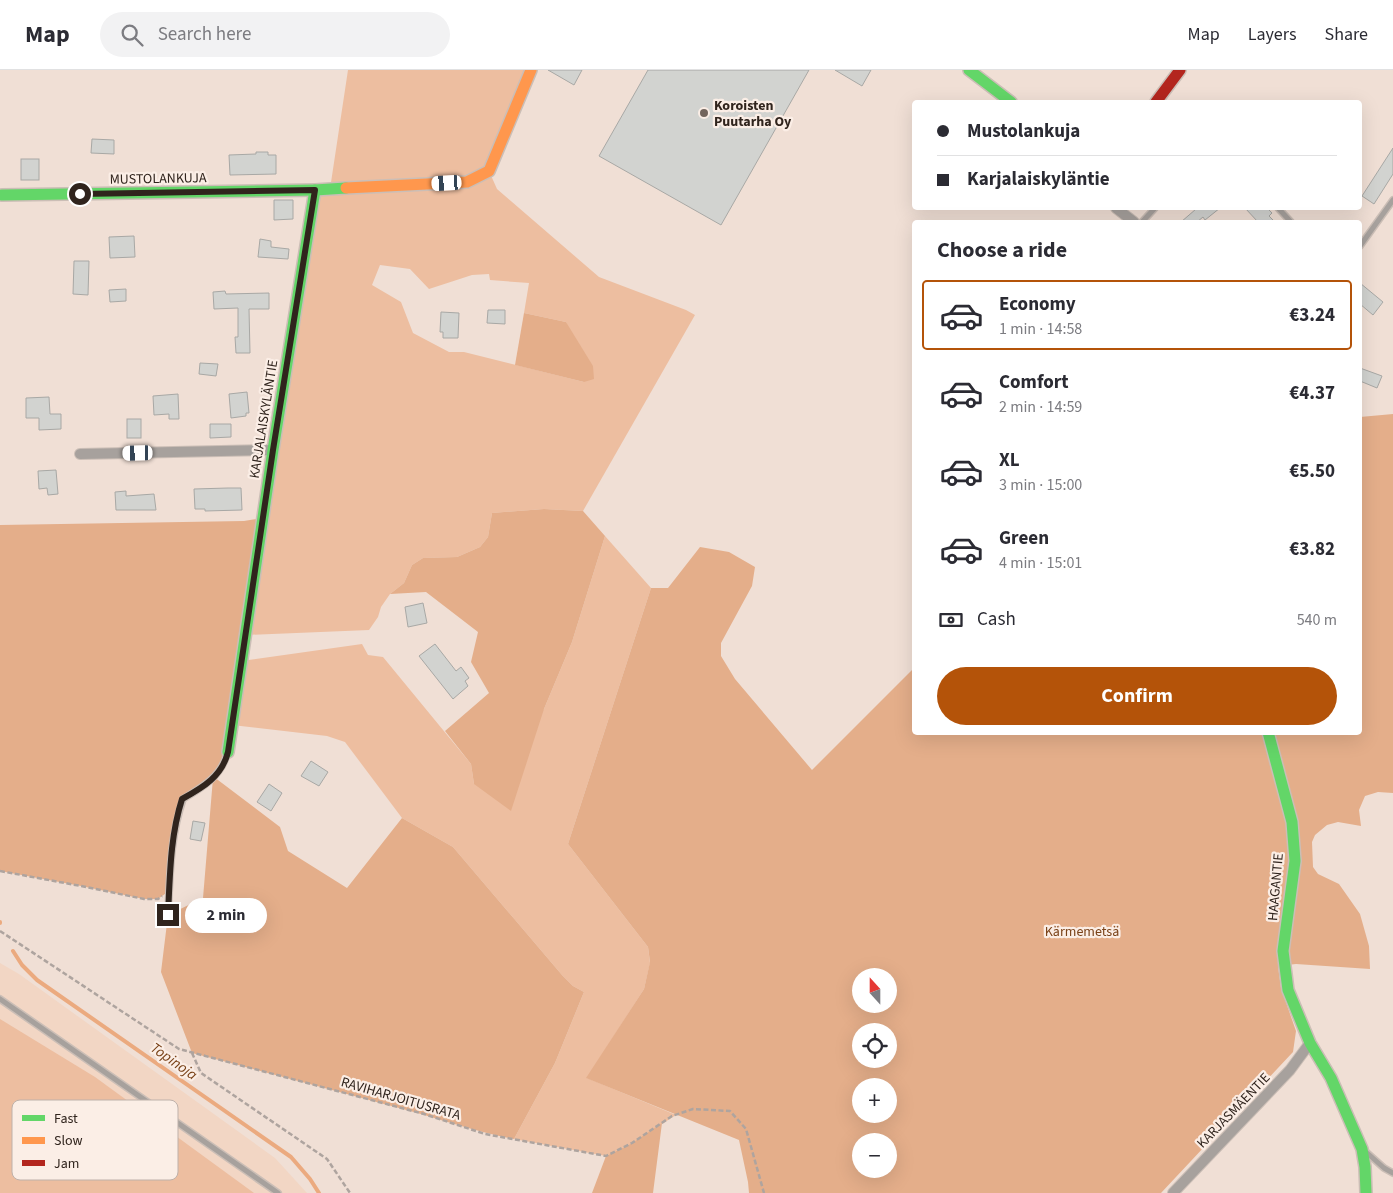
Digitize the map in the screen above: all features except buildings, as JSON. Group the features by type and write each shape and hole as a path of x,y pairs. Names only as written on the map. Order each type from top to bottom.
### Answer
{"street":[{"path":"315,190 467,182 489,171 531,70"},
{"path":"969,70 1009,100"},
{"path":"1158,100 1180,70"},
{"name":"MUSTOLANKUJA","path":"2,194 315,190"},
{"name":"KARJALAISKYLÄNTIE","path":"228,752 273,450 315,190"},
{"path":"1119,210 1131,220"},
{"path":"80,454 273,450"},
{"name":"HAAGANTIE","path":"1269,735 1292,822 1295,861 1283,951 1288,990 1310,1043 1331,1078 1362,1149 1366,1193"},
{"name":"KARJASMÄENTIE","path":"1173,1193 1290,1070 1310,1043"}],"lane":[{"path":"1362,243 1393,200"},
{"path":"1144,220 1152,210"},
{"path":"1280,210 1289,220"},
{"name":"KARJALAISKYLÄNTIE","path":"168,915 172,846 182,799 206,786 224,765 228,752"},
{"path":"0,998 145,1100"},
{"path":"178,1123 278,1193"},
{"path":"1362,1149 1384,1168 1393,1173"}],"path":[{"path":"0,871 144,899 158,898 169,891"},
{"name":"RAVIHARJOITUSRATA","path":"0,931 179,1049 354,1095 485,1134 606,1156 632,1142 672,1116 693,1109 730,1111 746,1129 764,1193"},
{"path":"192,1053 201,1073 327,1159 350,1193"}],"shaded area":[{"path":"348,70 531,70 489,171 497,189 599,277 695,315 583,511 544,509 492,513 488,537 480,547 457,557 423,558 412,565 404,583 390,594 369,630 245,635 315,190 330,189","holes":["380,265 410,269 429,289 472,275 489,274 490,280 529,283 524,313 566,322 584,382 464,352 449,352 413,333 401,302 372,285"]},
{"path":"605,536 651,588 568,844 648,947 650,963 644,989 587,1078 676,1115 632,1143 606,1156 514,1139 555,1063 584,992 573,986 562,975 453,847 402,818 345,742 327,736 232,725 241,661 362,644 368,655 383,657 471,764 474,784 544,709 572,642"},
{"path":"0,963 19,974 275,1158 307,1193 0,1193"},
{"path":"0,1019 95,1077 127,1100 12,1100 12,1180 178,1180 178,1138 254,1193 0,1193"}],"green space":[{"path":"524,313 566,322 593,366 594,379 584,382 515,365"},
{"name":"Kärmemetsä","path":"1393,414 1393,793 1378,792 1365,796 1359,810 1361,826 1338,822 1327,825 1315,835 1312,842 1313,867 1318,874 1339,884 1360,914 1369,946 1370,969 1296,964 1278,966 1281,988 1296,1031 1293,1052 1161,1193 749,1193 739,1140 586,1078 644,989 650,962 648,947 568,844 651,588 668,588 700,547 729,552 755,567 752,586 721,643 721,656 735,679 812,770 912,670 912,735 1362,735 1362,417"},
{"path":"544,509 583,511 605,536 572,642 544,709 511,811 474,784 471,764 445,731 489,693 471,662 478,632 426,592 390,594 404,583 412,565 423,558 457,557 480,547 488,537 492,513"},
{"path":"263,518 228,751 214,777 280,827 288,851 347,888 402,818 453,847 562,975 573,986 584,992 555,1063 514,1139 485,1133 414,1112 192,1053 161,972 168,915 203,898 213,778 182,799 176,820 169,891 158,899 144,899 0,871 0,525 244,521"},
{"path":"662,1123 653,1193 592,1193 606,1156 632,1143"}],"waterway":[{"name":"Topinoja","path":"13,951 22,965 37,980 291,1157 319,1193"}],"traffic: fast":[{"path":"969,70 1008,100"},
{"path":"228,752 273,450 315,190 346,188"},
{"path":"2,195 315,190"},
{"path":"1269,735 1292,822 1295,861 1283,951 1288,990 1310,1043 1331,1078 1362,1149 1366,1193"}],"traffic: slow":[{"path":"346,188 467,182 489,171 531,70"}],"traffic: jam":[{"path":"1158,100 1180,70"}],"place":[{"name":"Koroisten Puutarha Oy","path":"704,113"}],"route":[{"path":"80,194 315,190 273,450 228,752 224,765 206,786 182,799 172,846 168,915"}]}
